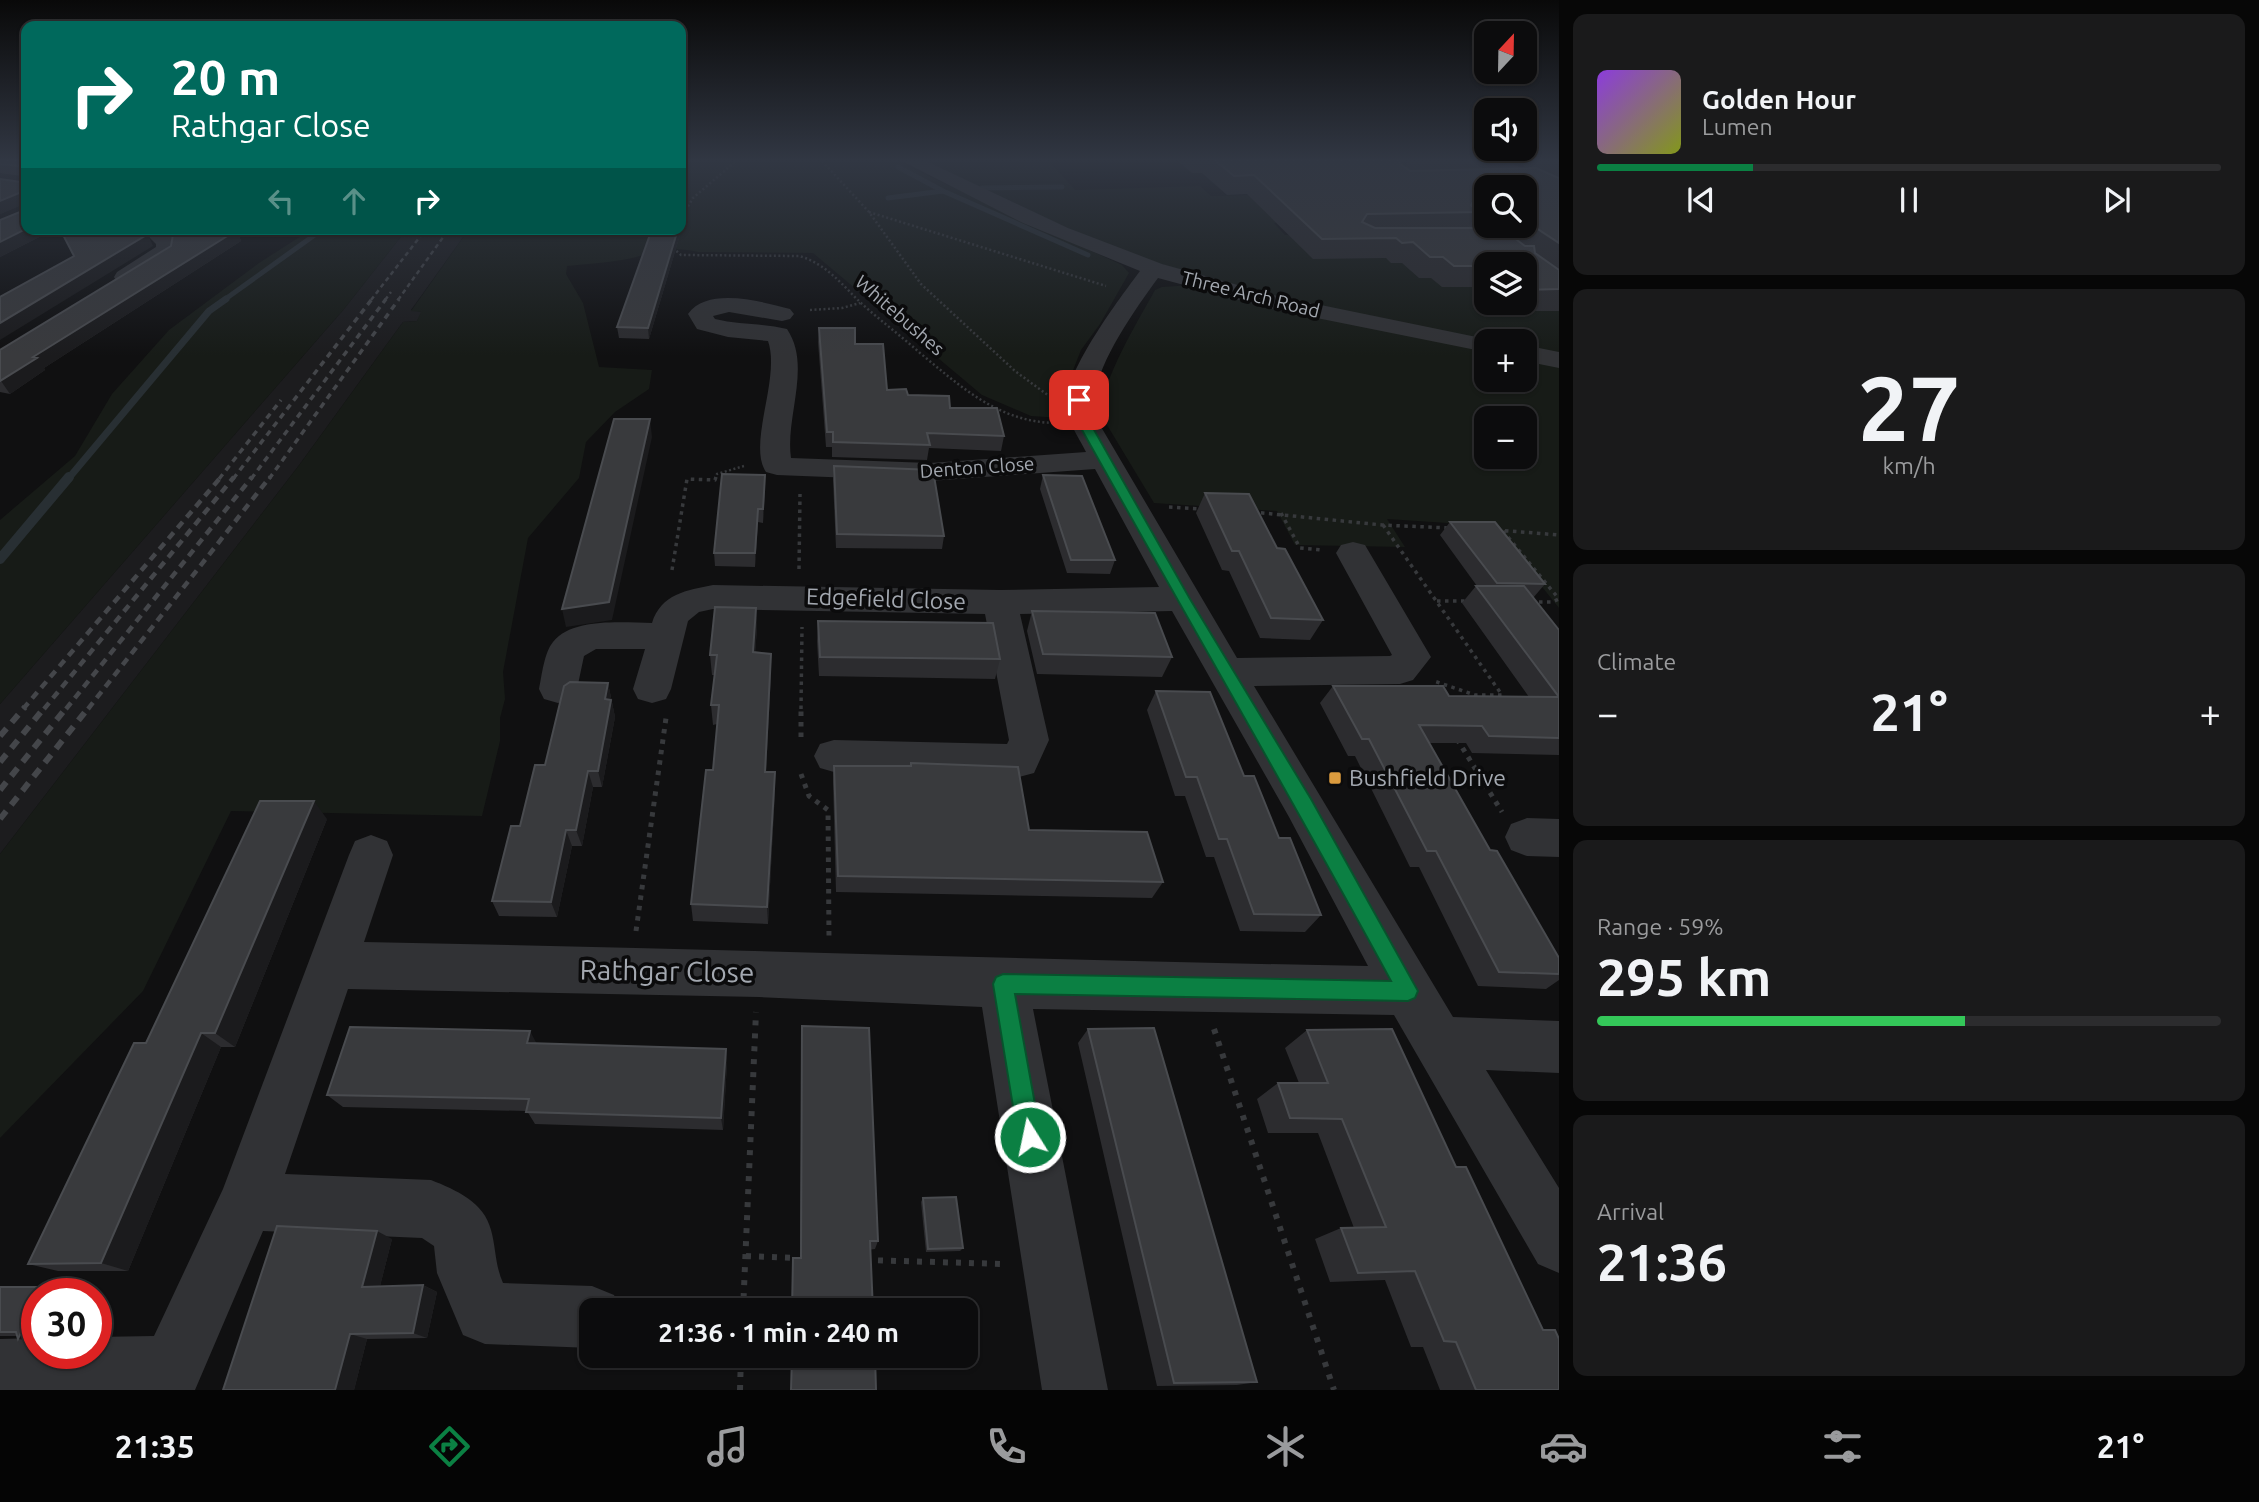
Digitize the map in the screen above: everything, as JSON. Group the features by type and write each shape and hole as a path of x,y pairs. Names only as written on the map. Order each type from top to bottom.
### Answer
{"street":[{"name":"Three Arch Road","path":"1051,226 1153,269 1298,306 1474,343"},
{"path":"1475,226 1559,287"},
{"path":"102,291 167,250 167,242 158,235"},
{"path":"1455,240 1494,240"},
{"path":"1153,269 1133,293 1086,379 1079,400 1083,421 1183,599 1304,804 1408,991 1559,1243"},
{"name":"Denton Close","path":"782,314 764,313 743,305 706,308 700,314 706,324 727,330 778,334 784,345 773,448 777,466 930,472 1105,459"},
{"path":"1537,356 1559,360"},
{"path":"1227,672 1400,670 1412,657 1353,553"},
{"name":"Edgefield Close","path":"652,689 672,616 688,602 713,597 799,596 1000,602 1183,599"},
{"path":"834,756 1019,761 1029,740 1000,602"},
{"path":"558,689 567,649 590,636 665,636"},
{"path":"0,1371 172,1368 247,1201 371,855"},
{"name":"Rathgar Close","path":"331,965 759,973 1003,984 1408,991"},
{"path":"1003,984 1075,1390"},
{"path":"1441,1043 1559,1047"},
{"path":"247,1201 431,1209 463,1230 467,1273 485,1314 579,1317"}],"path":[{"path":"879,226 921,284 1015,372 1083,421"},
{"name":"Whitebushes","path":"671,245 681,255 799,256 818,260 861,303 975,398 1009,417 1040,425 1083,421"},
{"path":"782,314 842,308 861,303"},
{"path":"672,570 687,479 715,480 717,474 744,466"},
{"path":"799,596 800,469"},
{"path":"1133,507 1204,509"},
{"path":"1245,511 1382,524 1462,528"},
{"path":"1281,513 1300,548 1353,553"},
{"path":"1382,524 1502,695 1475,695 1427,679 1430,689"},
{"path":"1489,530 1559,535"},
{"path":"1502,530 1559,599 1552,602 1526,602"},
{"path":"1436,600 1474,601"},
{"path":"631,970 667,720 652,689"},
{"path":"1454,733 1509,825 1543,838"},
{"path":"744,1298 759,973"},
{"path":"1200,988 1334,1390"},
{"path":"746,1256 801,1258"},
{"path":"855,1260 1052,1264"},
{"path":"740,1390 741,1368"}],"shaded area":[{"path":"686,226 1037,226 1122,265 1129,273 1100,324 1081,350 1064,393 1062,418 1031,416 982,395 813,253 698,252 676,249 622,260 567,266 566,274 583,303 599,367 652,370 649,389 615,412 586,442 579,478 528,538 503,672 505,699 500,718 500,741 482,816 231,811 143,991 0,1138 0,854 300,464 403,322 417,321 421,312 411,311 465,235 686,235"},
{"path":"1063,226 1277,226 1285,235 1312,235 1402,263 1431,278 1474,283 1474,315 1537,315 1537,311 1559,311 1559,356 1537,352 1537,329 1474,329 1474,338 1258,293 1121,252"},
{"path":"303,235 402,235 344,309 0,704 0,520 75,456 112,394 169,330 259,263"},
{"path":"402,235 465,235 411,310 422,312 417,321 403,322 300,464 0,854 0,704 344,309"},
{"path":"1192,285 1474,347 1474,392 1537,392 1537,361 1559,365 1559,608 1493,526 1387,519 1405,547 1295,545 1277,511 1154,503 1101,415 1107,385 1155,290"}],"building":[{"path":"0,226 21,226 21,232 0,242"},
{"path":"1308,226 1474,228 1474,238 1514,238 1525,246 1534,246 1535,252 1474,252 1474,266 1454,266 1443,257 1430,257 1413,242 1402,243 1396,238 1322,239"},
{"path":"1537,226 1559,226 1559,243 1537,229"},
{"path":"63,235 146,235 0,323 0,297 74,256"},
{"path":"173,235 229,235 33,357 37,358 0,381 0,350 171,246"},
{"path":"650,235 676,235 648,328 617,327"},
{"path":"1537,254 1559,270 1559,289 1537,290"},
{"path":"819,328 855,328 855,344 883,344 887,390 906,389 908,395 949,396 950,408 997,408 1004,436 927,433 930,445 833,442 833,432 827,432"},
{"path":"614,419 650,419 609,602 562,609"},
{"path":"834,466 933,470 944,536 837,534"},
{"path":"722,474 765,475 763,509 758,509 755,553 714,553"},
{"path":"1043,475 1082,476 1115,560 1071,560"},
{"path":"1205,493 1249,494 1277,548 1285,549 1323,620 1271,618 1239,551 1232,551"},
{"path":"1450,522 1495,522 1545,584 1497,583"},
{"path":"1476,586 1524,586 1559,630 1559,697"},
{"path":"715,607 756,608 753,652 771,654 765,772 775,772 767,907 691,904 706,770 713,770 719,705 711,705 717,655 710,655"},
{"path":"1032,611 1155,613 1172,657 1043,654"},
{"path":"818,621 993,623 1000,659 820,657"},
{"path":"570,682 608,683 605,699 611,700 598,771 588,771 576,830 566,830 551,902 492,901 511,826 520,826 535,765 545,765 564,686"},
{"path":"1333,686 1443,686 1449,696 1559,697 1559,738 1489,736 1482,726 1419,725 1490,850 1497,851 1559,958 1559,974 1499,972 1436,851 1427,851 1369,739 1362,739"},
{"path":"1156,691 1210,692 1244,776 1254,776 1279,838 1290,838 1321,915 1254,914 1227,839 1219,839 1197,777 1186,777"},
{"path":"911,763 1018,767 1029,830 1147,832 1163,882 838,876 834,766 911,766"},
{"path":"260,801 314,801 215,1033 201,1033 101,1263 28,1264 134,1043 146,1043"},
{"path":"802,1026 869,1028 878,1241 870,1241 872,1298 792,1298 793,1258 801,1258"},
{"path":"350,1027 530,1031 527,1043 726,1049 721,1118 526,1112 529,1099 327,1095"},
{"path":"1154,1028 1257,1382 1174,1383 1088,1029"},
{"path":"1392,1029 1456,1167 1466,1167 1543,1330 1555,1330 1559,1339 1559,1390 1476,1390 1456,1342 1444,1341 1415,1271 1358,1273 1341,1228 1386,1227 1342,1119 1290,1118 1278,1083 1328,1083 1307,1030"},
{"path":"956,1197 963,1248 928,1249 923,1198"},
{"path":"277,1226 377,1231 362,1287 423,1285 413,1333 350,1334 335,1390 223,1390"},
{"path":"0,1287 21,1287 21,1333 18,1339 16,1332 0,1332"},
{"path":"792,1368 875,1368 876,1390 791,1390"}],"waterway":[{"path":"1022,226 1088,255"},
{"path":"224,300 315,235"},
{"path":"68,479 209,311 226,299"},
{"path":"0,559 69,477"}],"railway":[{"path":"371,300 421,235"},
{"path":"398,300 445,235"},
{"path":"385,300 391,292"},
{"path":"233,479 372,299"},
{"path":"251,479 386,299"},
{"path":"269,479 399,299"},
{"path":"219,479 281,400"},
{"path":"23,709 221,477"},
{"path":"44,709 234,477"},
{"path":"66,709 252,477"},
{"path":"88,709 270,477"},
{"path":"0,736 25,707"},
{"path":"0,762 45,707"},
{"path":"0,790 67,707"},
{"path":"0,819 89,707"}],"place":[{"name":"Bushfield Drive","path":"1335,778"}],"route":[{"path":"1030,1137 1003,984 1408,991 1304,804 1183,599 1083,421 1079,400"}]}
